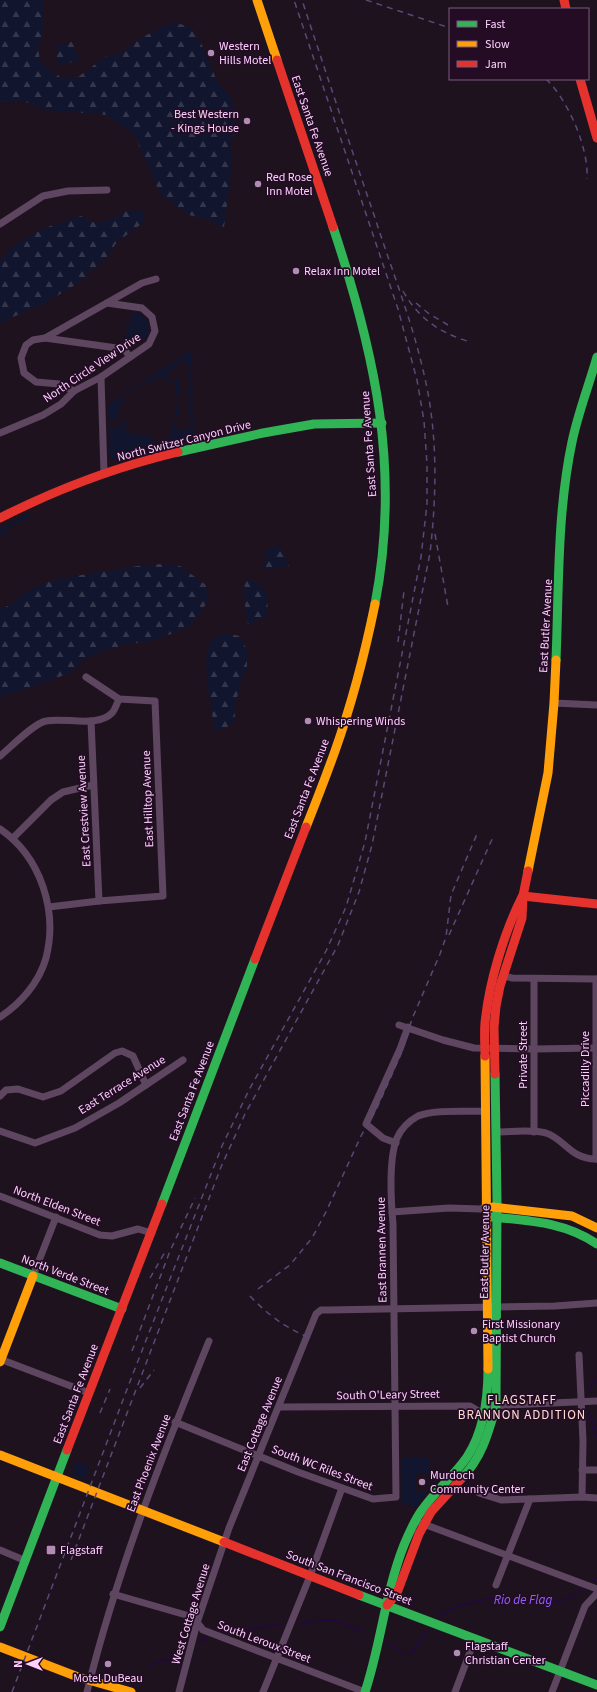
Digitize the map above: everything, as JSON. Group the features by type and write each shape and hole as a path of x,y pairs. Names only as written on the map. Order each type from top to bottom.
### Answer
{"main road":[{"name":"East Santa Fe Avenue","path":"0,1627 152,1233 167,1189 335,751 351,702 372,623 382,559 386,495 382,423 371,353 359,308 257,0"},
{"path":"580,80 597,138"},
{"name":"East Butler Avenue","path":"387,1605 397,1593 424,1524 439,1503 478,1457 487,1439 491,1406 492,1307 497,1217 494,1049 496,1006 522,918 523,896 548,773 554,703 561,531 566,481 572,441 597,357"},
{"name":"North Switzer Canyon Drive","path":"0,518 38,499 104,473 167,456 263,433 314,424 382,423"},
{"path":"523,896 597,904"},
{"name":"East Butler Avenue","path":"492,1307 487,1216 484,1207 486,1111 484,1049 486,1012 491,988 514,913 523,896"},
{"path":"484,1207 497,1207 572,1216 597,1228"},
{"path":"487,1216 547,1222 584,1230 597,1237"},
{"path":"571,1228 597,1244"},
{"name":"North Verde Street","path":"0,1263 122,1310"},
{"path":"0,1360 33,1276"},
{"name":"East Butler Avenue","path":"365,1692 375,1658 380,1628 387,1605 388,1590 415,1521 422,1509 468,1456 491,1406"},
{"name":"South San Francisco Street","path":"0,1455 93,1490 310,1576 597,1685"},
{"path":"0,1647 90,1681 131,1692"}],"street":[{"path":"0,224 43,196 68,191 107,190"},
{"path":"45,338 142,283 156,279"},
{"name":"North Circle View Drive","path":"0,432 43,415 60,404 74,391 101,377 149,344 155,331 152,318 142,308 107,303"},
{"path":"74,391 59,384 36,382 24,373 21,358 26,345 33,340 45,338 124,349 130,357"},
{"path":"101,377 104,473"},
{"path":"0,756 33,728 46,721 91,721 113,713 119,699 86,677"},
{"name":"East Hilltop Avenue","path":"99,900 163,896 155,701 119,699"},
{"path":"554,703 597,705"},
{"name":"East Crestview Avenue","path":"91,721 99,900"},
{"path":"13,838 51,800 63,792 93,785"},
{"path":"0,829 13,838 28,855 40,877 49,907 49,934 46,959 35,983 21,1001 0,1018"},
{"path":"49,907 99,900"},
{"path":"504,976 534,979 596,980"},
{"name":"Private Street","path":"534,979 534,1132"},
{"name":"Piccadilly Drive","path":"596,980 596,1159"},
{"path":"399,1025 443,1040 484,1049 596,1048"},
{"path":"408,1027 400,1049 366,1124 383,1138 396,1143 402,1129 418,1116 429,1113 486,1111"},
{"path":"0,1096 6,1090 18,1089 43,1097 61,1091 115,1053 122,1051 133,1056 146,1085"},
{"name":"East Terrace Avenue","path":"0,1131 35,1143 75,1128 119,1103 183,1060"},
{"path":"496,1132 534,1132 546,1134 556,1138 567,1149 577,1154 596,1159"},
{"name":"East Brannen Avenue","path":"396,1143 393,1159 392,1212 396,1497"},
{"name":"North Elden Street","path":"0,1196 91,1232 112,1236 138,1229 152,1233"},
{"path":"392,1212 484,1207"},
{"path":"33,1276 56,1217"},
{"path":"394,1310 597,1303"},
{"name":"East Cottage Avenue","path":"224,1542 316,1314 321,1310 394,1310"},
{"name":"East Phoenix Avenue","path":"87,1692 113,1594 175,1422 209,1341"},
{"path":"579,1354 583,1440 582,1497"},
{"path":"0,1360 89,1393"},
{"path":"491,1406 597,1401"},
{"name":"South O'Leary Street","path":"279,1407 470,1406 480,1412 482,1427"},
{"name":"South WC Riles Street","path":"175,1422 373,1499 396,1497"},
{"path":"582,1470 597,1470"},
{"path":"263,1692 275,1658 310,1576 342,1488"},
{"path":"479,1493 501,1500 582,1497 597,1498"},
{"path":"496,1585 530,1499"},
{"path":"415,1521 597,1589"},
{"name":"West Cottage Avenue","path":"179,1692 197,1623 224,1542"},
{"path":"0,1550 26,1561"},
{"path":"552,1692 585,1606 597,1593"},
{"name":"South Leroux Street","path":"113,1594 193,1617 203,1630 365,1692"},
{"path":"456,1692 475,1639"}],"green space":[{"path":"0,0 44,0 43,34 38,47 40,62 63,79 78,77 105,57 120,53 143,37 172,22 191,27 201,43 217,81 230,95 235,112 236,130 230,143 233,159 224,227 207,219 189,215 160,194 135,136 107,115 45,110 29,103 8,101 0,103"},
{"path":"72,42 80,61 56,65 57,44"},
{"path":"127,210 143,212 144,222 117,242 107,257 77,284 50,300 0,323 0,260 8,252 17,244 37,232 59,223 81,216 95,223 112,219"},
{"path":"133,311 144,317 149,327 148,336 141,342 123,340"},
{"path":"192,350 193,442 184,441 166,445 167,436 171,436 173,425 170,424 170,422 180,423 175,425 176,429 190,429 190,411 185,410 190,408 190,392 185,390 190,389 190,374 186,372 190,369 184,361 173,368 175,373 171,370 166,373 171,381 171,385 168,383 168,380 156,377 155,381 147,381 121,398 125,401 120,404 118,414 122,414 120,417 109,419 108,407 113,401"},
{"path":"176,378 179,379 179,397 175,395"},
{"path":"179,397 179,416 175,417 176,411 172,409 177,408"},
{"path":"128,417 125,432 153,437 154,449 145,453 113,460 110,458 110,425 113,425 114,429 122,427 121,424"},
{"path":"28,513 30,517 5,530 6,535 0,536 0,529"},
{"path":"281,547 289,566 264,570 266,549"},
{"path":"160,564 180,566 206,585 209,600 190,626 149,641 103,651 84,659 71,672 52,680 0,697 0,609 10,605 23,593 42,584 63,578 137,566"},
{"path":"245,578 259,584 268,595 267,616 248,624 244,599"},
{"path":"224,633 240,636 247,650 247,668 240,684 234,724 215,732 207,682 206,659 210,641"},
{"path":"401,1457 430,1457 430,1474 416,1474 416,1491 429,1491 415,1508 401,1501"},
{"path":"76,1461 89,1467 85,1479 73,1474 72,1472"}],"waterway":[{"name":"Rio de Flag","path":"589,1393 592,1384 597,1379"},
{"name":"Rio de Flag","path":"589,1413 597,1437"},
{"name":"Rio de Flag","path":"593,1581 597,1578"},
{"name":"Rio de Flag","path":"440,1616 459,1606 481,1600 496,1598 541,1601 563,1600 573,1596 582,1589"},
{"name":"Rio de Flag","path":"301,1623 329,1620 339,1622 364,1632"},
{"name":"Rio de Flag","path":"223,1633 282,1624"},
{"name":"Rio de Flag","path":"389,1643 404,1654 412,1653 428,1630"},
{"name":"Rio de Flag","path":"199,1643 207,1638"},
{"name":"Rio de Flag","path":"151,1665 180,1655"}],"railway":[{"path":"12,1692 134,1371 222,1146 249,1090 326,951 346,907 365,842 421,557 427,504 427,464 424,421 417,380 398,309 294,0"},
{"path":"71,1560 221,1167 245,1114 338,945 359,892 372,845 430,553 434,507 435,461 431,415 423,370 407,312 302,0"},
{"path":"366,0 449,28"},
{"path":"547,80 562,99 576,125 585,153 587,179"},
{"path":"403,291 415,309 430,323 447,333 467,341"},
{"path":"416,303 428,313 448,325"},
{"path":"435,534 448,607"},
{"path":"398,642 404,591"},
{"path":"258,1289 290,1265 312,1238 326,1212 361,1136 376,1110 401,1054 412,1019 440,954 446,937 451,895 477,834"},
{"path":"449,935 493,837"},
{"path":"132,1351 170,1251 195,1198"},
{"path":"150,1278 165,1252"},
{"path":"250,1296 278,1320 293,1330 310,1338"},
{"path":"140,1388 154,1370"},
{"path":"100,1413 110,1389"}],"traffic: fast":[{"path":"333,227 361,320 372,366 380,412 384,459 385,506 382,554 375,604"},
{"path":"556,660 561,523 567,469 577,420 597,357"},
{"path":"178,452 263,433 314,424 382,423"},
{"path":"162,1204 255,959"},
{"path":"462,1478 475,1462 484,1445 496,1406 497,1200 495,1074"},
{"path":"492,1217 560,1227 572,1231 597,1244"},
{"path":"0,1263 122,1309"},
{"path":"365,1692 375,1656 392,1581 404,1545 422,1510 462,1464 473,1447 484,1415 488,1369"},
{"path":"0,1627 67,1450"},
{"path":"359,1595 597,1685"}],"traffic: slow":[{"path":"257,0 277,60"},
{"path":"306,827 332,760 347,715 375,604"},
{"path":"528,871 548,773 556,660"},
{"path":"485,1056 488,1369"},
{"path":"493,1207 572,1216 597,1228"},
{"path":"0,1362 33,1276"},
{"path":"0,1455 224,1542"},
{"path":"0,1647 78,1677 131,1692"}],"traffic: jam":[{"path":"564,0 566,8"},
{"path":"277,60 333,227"},
{"path":"580,80 597,138"},
{"path":"0,518 65,488 109,472 178,452"},
{"path":"255,959 306,827"},
{"path":"495,1074 494,1027 496,1006 500,986 522,918 523,896 528,871"},
{"path":"523,896 597,904"},
{"path":"485,1056 485,1023 490,991 503,942 522,897"},
{"path":"67,1450 162,1204"},
{"path":"387,1605 397,1593 419,1534 431,1512 462,1478"},
{"path":"224,1542 359,1595"}],"place":[{"name":"Western Hills Motel","path":"211,53"},
{"name":"Best Western - Kings House","path":"247,121"},
{"name":"Red Rose Inn Motel","path":"258,184"},
{"name":"Relax Inn Motel","path":"296,271"},
{"name":"Whispering Winds","path":"308,721"},
{"name":"First Missionary Baptist Church","path":"474,1331"},
{"name":"Murdoch Community Center","path":"422,1482"},
{"name":"Flagstaff","path":"51,1550"},
{"name":"Flagstaff Christian Center","path":"457,1653"},
{"name":"Motel DuBeau","path":"108,1664"}],"district":[{"name":"FLAGSTAFF BRANNON ADDITION","path":"522,1408"}]}
